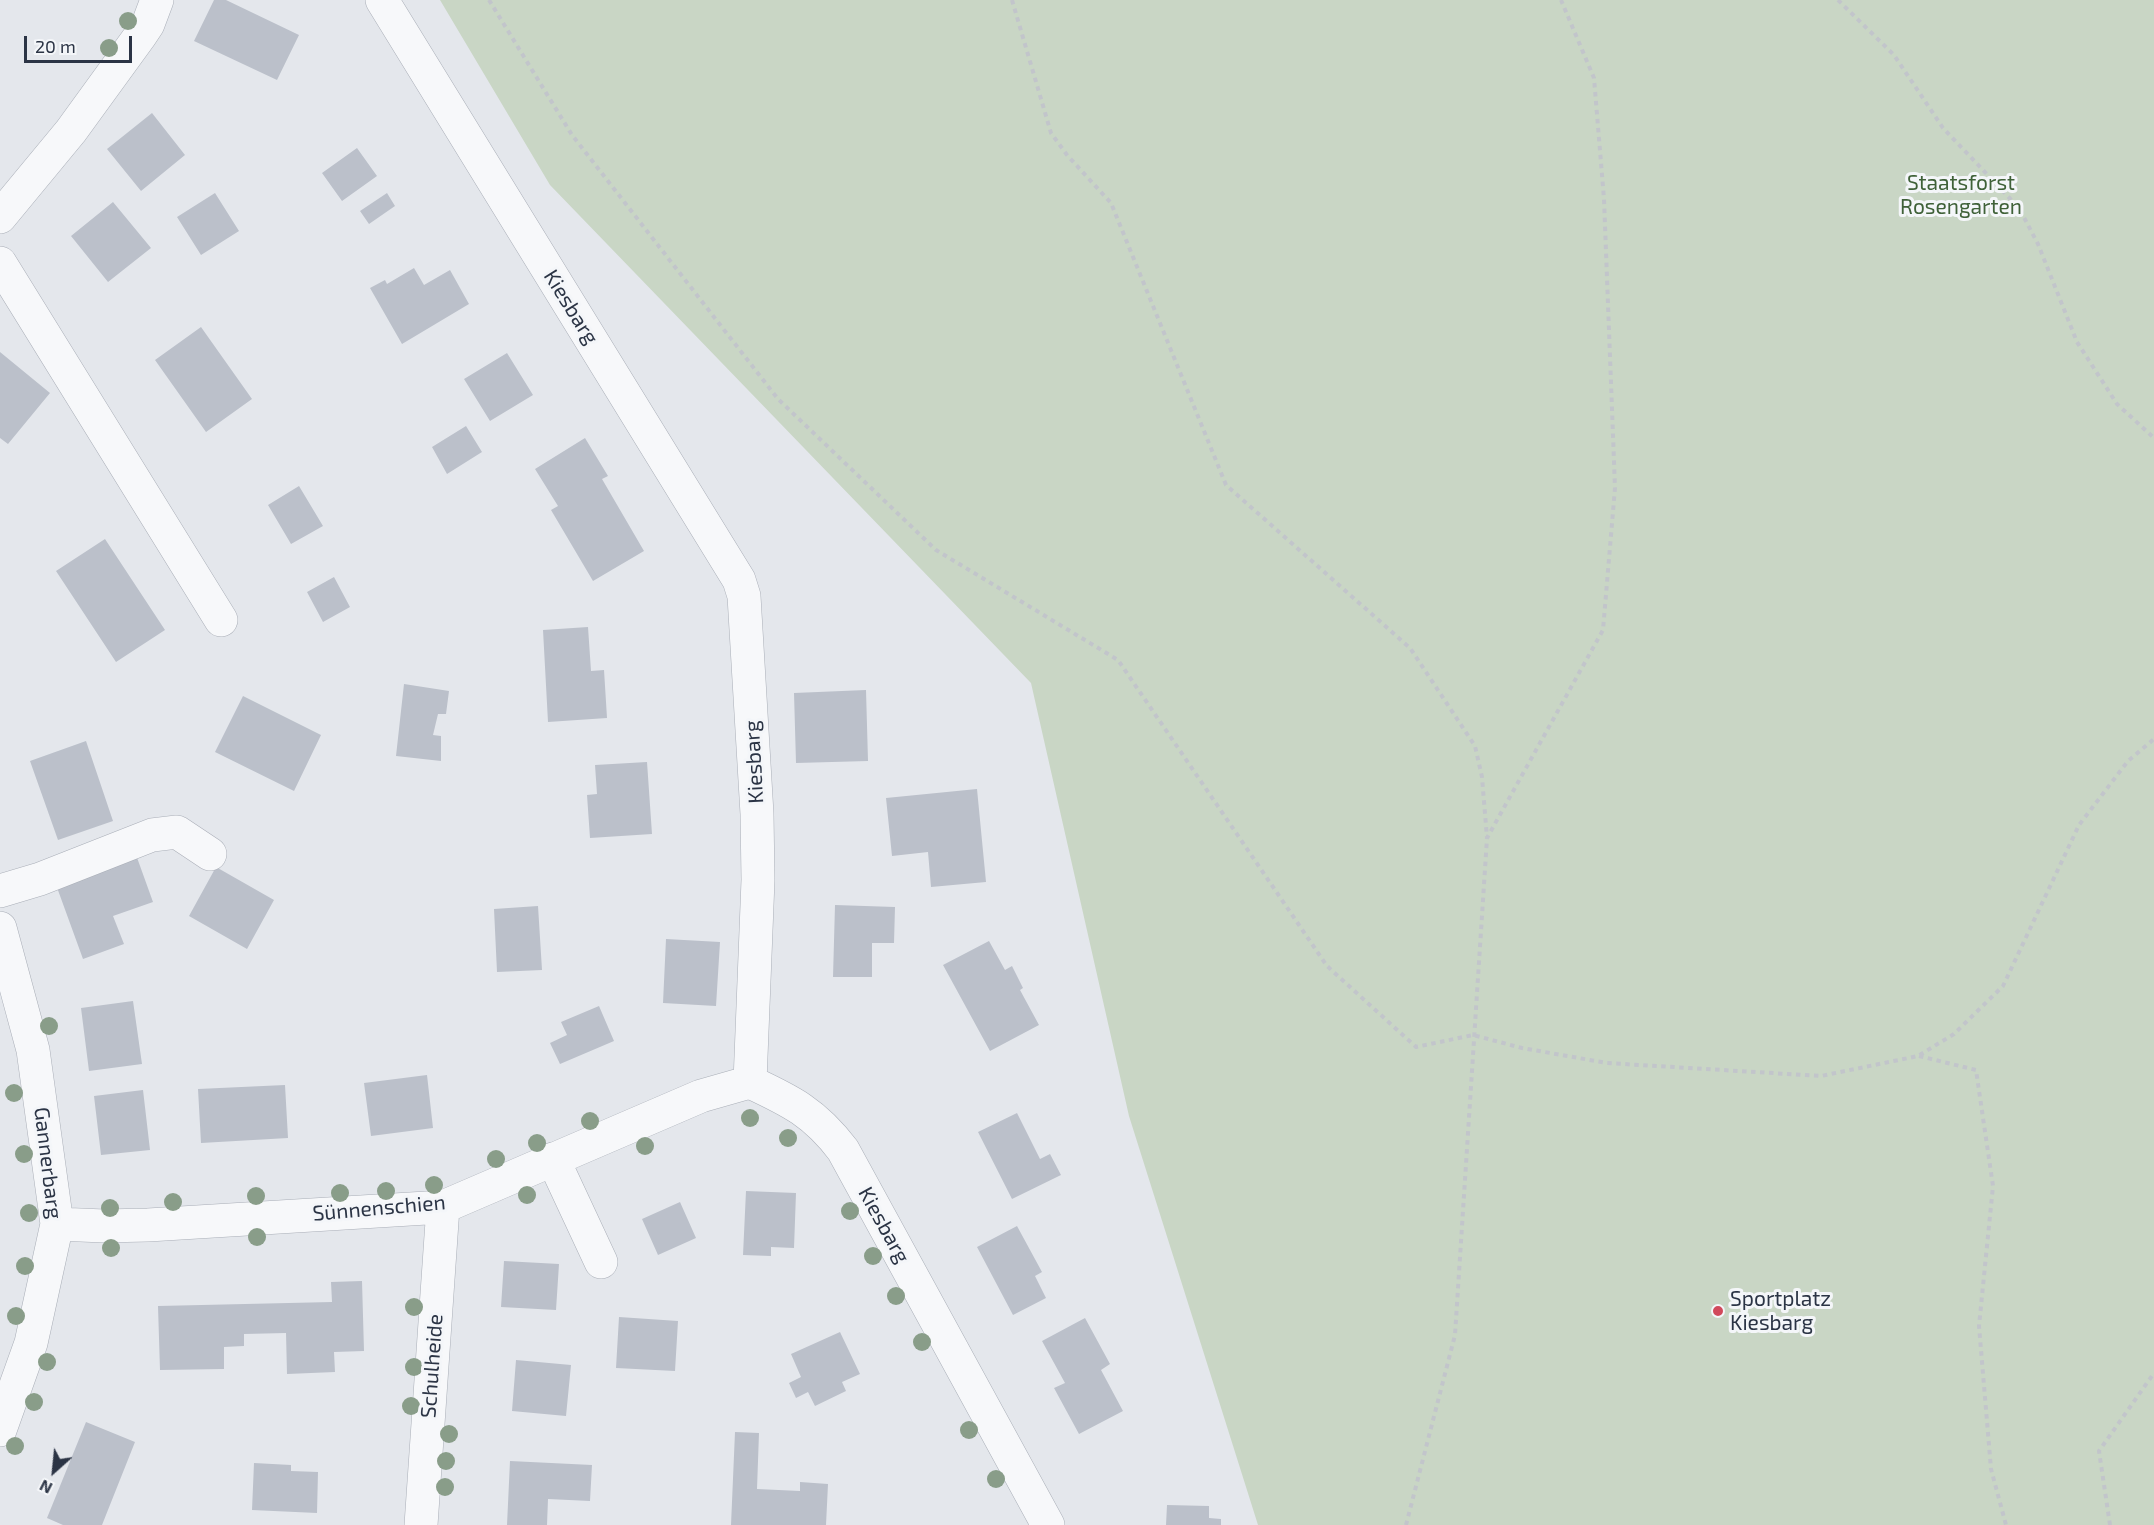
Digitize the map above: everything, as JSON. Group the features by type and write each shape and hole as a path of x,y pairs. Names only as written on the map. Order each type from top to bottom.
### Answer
{"street":[{"path":"0,217 71,130 140,36 148,24 157,0"},
{"name":"Kiesbarg","path":"382,0 739,580 744,596 757,814 758,880 750,1082 807,1112 821,1124 843,1150 1048,1525"},
{"path":"0,263 221,620"},
{"path":"0,891 40,879 152,835 177,832 210,854"},
{"name":"Gannerbarg","path":"0,928 33,1050 57,1224 31,1343 0,1430"},
{"name":"Sünnenschien","path":"57,1224 148,1225 443,1207 701,1096 750,1082"},
{"path":"553,1159 601,1262"},
{"name":"Schulheide","path":"420,1525 443,1207"}],"path":[{"path":"489,0 572,135 778,399 936,550 1118,660 1327,966 1416,1047 1473,1035 1522,1048 1607,1063 1821,1076 1918,1056 1954,1034 2003,986 2079,825 2128,761 2154,740"},
{"path":"1012,0 1051,133 1067,156 1111,203 1226,485 1410,648 1475,746 1482,777 1486,838 1455,1335 1406,1525"},
{"path":"1486,838 1603,630 1615,488 1604,199 1594,78 1561,0"},
{"path":"1838,0 1894,55 1943,128 2019,208 2038,244 2077,342 2117,404 2154,438"},
{"path":"1918,1056 1976,1070 1993,1186 1979,1326 1991,1469 2006,1525"},
{"path":"2110,1525 2099,1451 2154,1373"}],"green space":[{"name":"Staatsforst Rosengarten","path":"440,0 2154,0 2154,1525 1258,1525 1129,1116 1031,683 550,185"}],"building":[{"path":"214,0 226,0 299,35 277,80 194,41"},
{"path":"152,113 185,155 141,191 107,149"},
{"path":"357,148 377,176 342,201 322,173"},
{"path":"215,193 239,231 201,255 177,217"},
{"path":"387,193 395,206 369,224 360,211"},
{"path":"113,202 151,248 108,282 71,236"},
{"path":"414,268 424,285 450,270 469,304 402,344 370,288 385,280 387,284"},
{"path":"201,327 252,399 206,432 155,360"},
{"path":"0,352 50,393 8,444 0,438"},
{"path":"507,353 533,395 490,421 464,379"},
{"path":"466,426 482,452 447,474 432,447"},
{"path":"585,438 608,476 602,479 644,551 593,581 551,510 558,506 535,469"},
{"path":"299,486 323,526 291,544 268,505"},
{"path":"105,539 165,630 116,662 56,571"},
{"path":"334,577 350,607 323,622 307,592"},
{"path":"588,627 591,671 604,670 607,718 548,722 543,630"},
{"path":"404,684 449,691 446,714 438,714 433,735 441,736 441,761 396,756"},
{"path":"866,690 868,761 796,763 794,693"},
{"path":"243,696 321,735 294,791 215,752"},
{"path":"86,741 113,821 58,840 30,761"},
{"path":"647,762 652,834 590,838 587,795 597,794 595,765"},
{"path":"977,789 986,882 931,887 928,852 892,856 886,798"},
{"path":"135,852 153,902 113,916 124,944 83,959 55,882"},
{"path":"216,867 274,900 247,949 189,916"},
{"path":"835,905 895,907 894,943 872,943 872,977 833,977"},
{"path":"538,906 542,970 497,972 494,909"},
{"path":"666,939 720,942 716,1006 663,1003"},
{"path":"989,941 1005,970 1012,966 1023,988 1020,990 1039,1025 990,1051 943,965"},
{"path":"133,1001 142,1064 89,1071 81,1008"},
{"path":"599,1006 614,1041 560,1064 550,1043 567,1035 561,1022"},
{"path":"427,1075 433,1128 371,1136 364,1083"},
{"path":"285,1085 288,1138 201,1143 198,1089"},
{"path":"143,1090 150,1150 101,1155 94,1096"},
{"path":"1017,1113 1040,1159 1050,1154 1061,1175 1012,1199 978,1132"},
{"path":"746,1191 796,1193 794,1248 771,1247 771,1256 743,1255"},
{"path":"680,1202 696,1238 658,1255 642,1219"},
{"path":"1017,1226 1042,1272 1035,1276 1046,1298 1013,1315 977,1247"},
{"path":"504,1261 559,1264 556,1310 501,1307"},
{"path":"362,1281 364,1351 334,1352 335,1372 287,1374 286,1333 244,1334 244,1346 224,1347 224,1369 160,1370 158,1306 332,1302 331,1282"},
{"path":"619,1317 678,1321 675,1371 616,1368"},
{"path":"1085,1318 1110,1364 1101,1370 1123,1411 1079,1434 1054,1388 1065,1383 1042,1341"},
{"path":"840,1332 860,1374 842,1382 846,1391 815,1406 808,1392 796,1398 789,1383 801,1377 791,1354"},
{"path":"516,1360 571,1365 566,1416 512,1411"},
{"path":"86,1422 135,1442 102,1525 63,1525 47,1518"},
{"path":"735,1432 759,1433 757,1489 800,1491 800,1482 828,1484 826,1525 731,1525"},
{"path":"510,1461 592,1465 590,1501 548,1499 547,1525 507,1525"},
{"path":"254,1463 291,1465 291,1471 318,1472 317,1513 252,1510"},
{"path":"1167,1505 1209,1506 1209,1518 1221,1519 1221,1525 1166,1525"}],"place":[{"name":"Sportplatz Kiesbarg","path":"1718,1311"}]}
